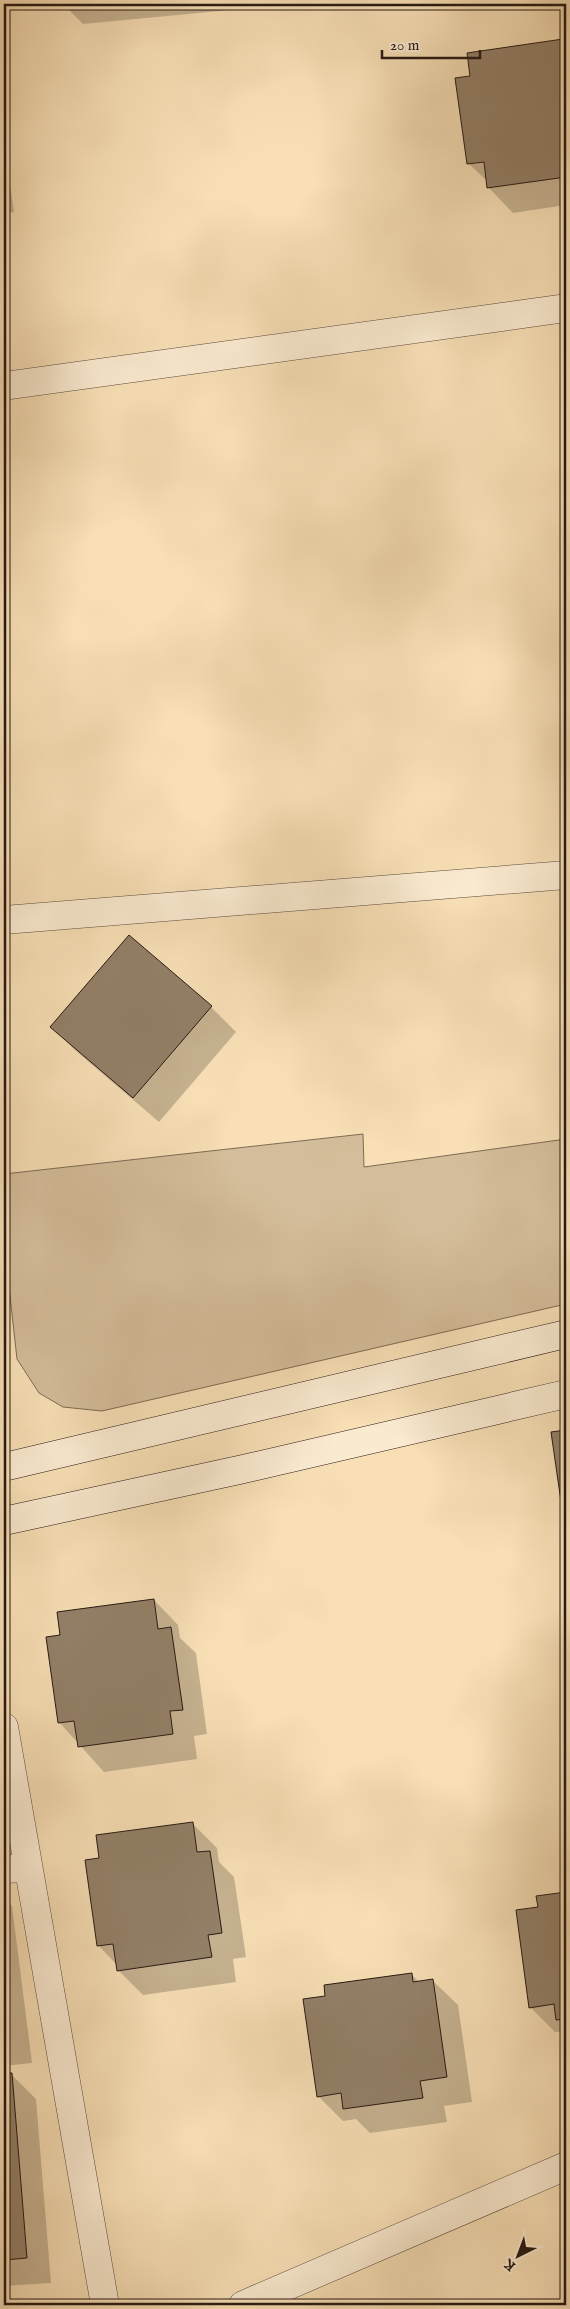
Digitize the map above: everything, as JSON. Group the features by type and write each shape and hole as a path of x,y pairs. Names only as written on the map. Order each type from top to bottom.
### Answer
{"street":[{"path":"4,386 566,308"},
{"path":"4,920 566,875"},
{"path":"4,1467 566,1334"},
{"path":"4,1521 239,1470 566,1394"},
{"path":"4,1727 16,1869 105,2305"},
{"path":"243,2305 566,2166"}],"shaded area":[{"path":"363,1134 364,1167 566,1139 566,1304 102,1411 63,1407 39,1393 17,1359 4,1242 4,1174"}],"building":[{"path":"563,39 566,59 566,177 487,188 484,162 467,164 455,78 470,76 467,53"},
{"path":"129,935 212,1006 133,1098 50,1027"},
{"path":"566,1430 566,1536 551,1432"},
{"path":"154,1599 158,1629 171,1627 183,1710 170,1711 173,1734 78,1747 74,1721 58,1723 46,1637 60,1635 57,1612"},
{"path":"193,1822 197,1852 210,1851 222,1933 208,1935 212,1957 117,1971 113,1944 97,1946 85,1860 99,1858 96,1835"},
{"path":"566,1892 566,2019 556,2020 554,2004 529,2008 516,1910 538,1907 536,1896"},
{"path":"412,1973 413,1982 433,1979 447,2077 420,2081 423,2098 343,2109 341,2093 317,2097 303,1999 325,1996 324,1985"},
{"path":"4,2006 8,2038 4,2039"},
{"path":"4,2073 12,2073 27,2258 4,2260"}]}
